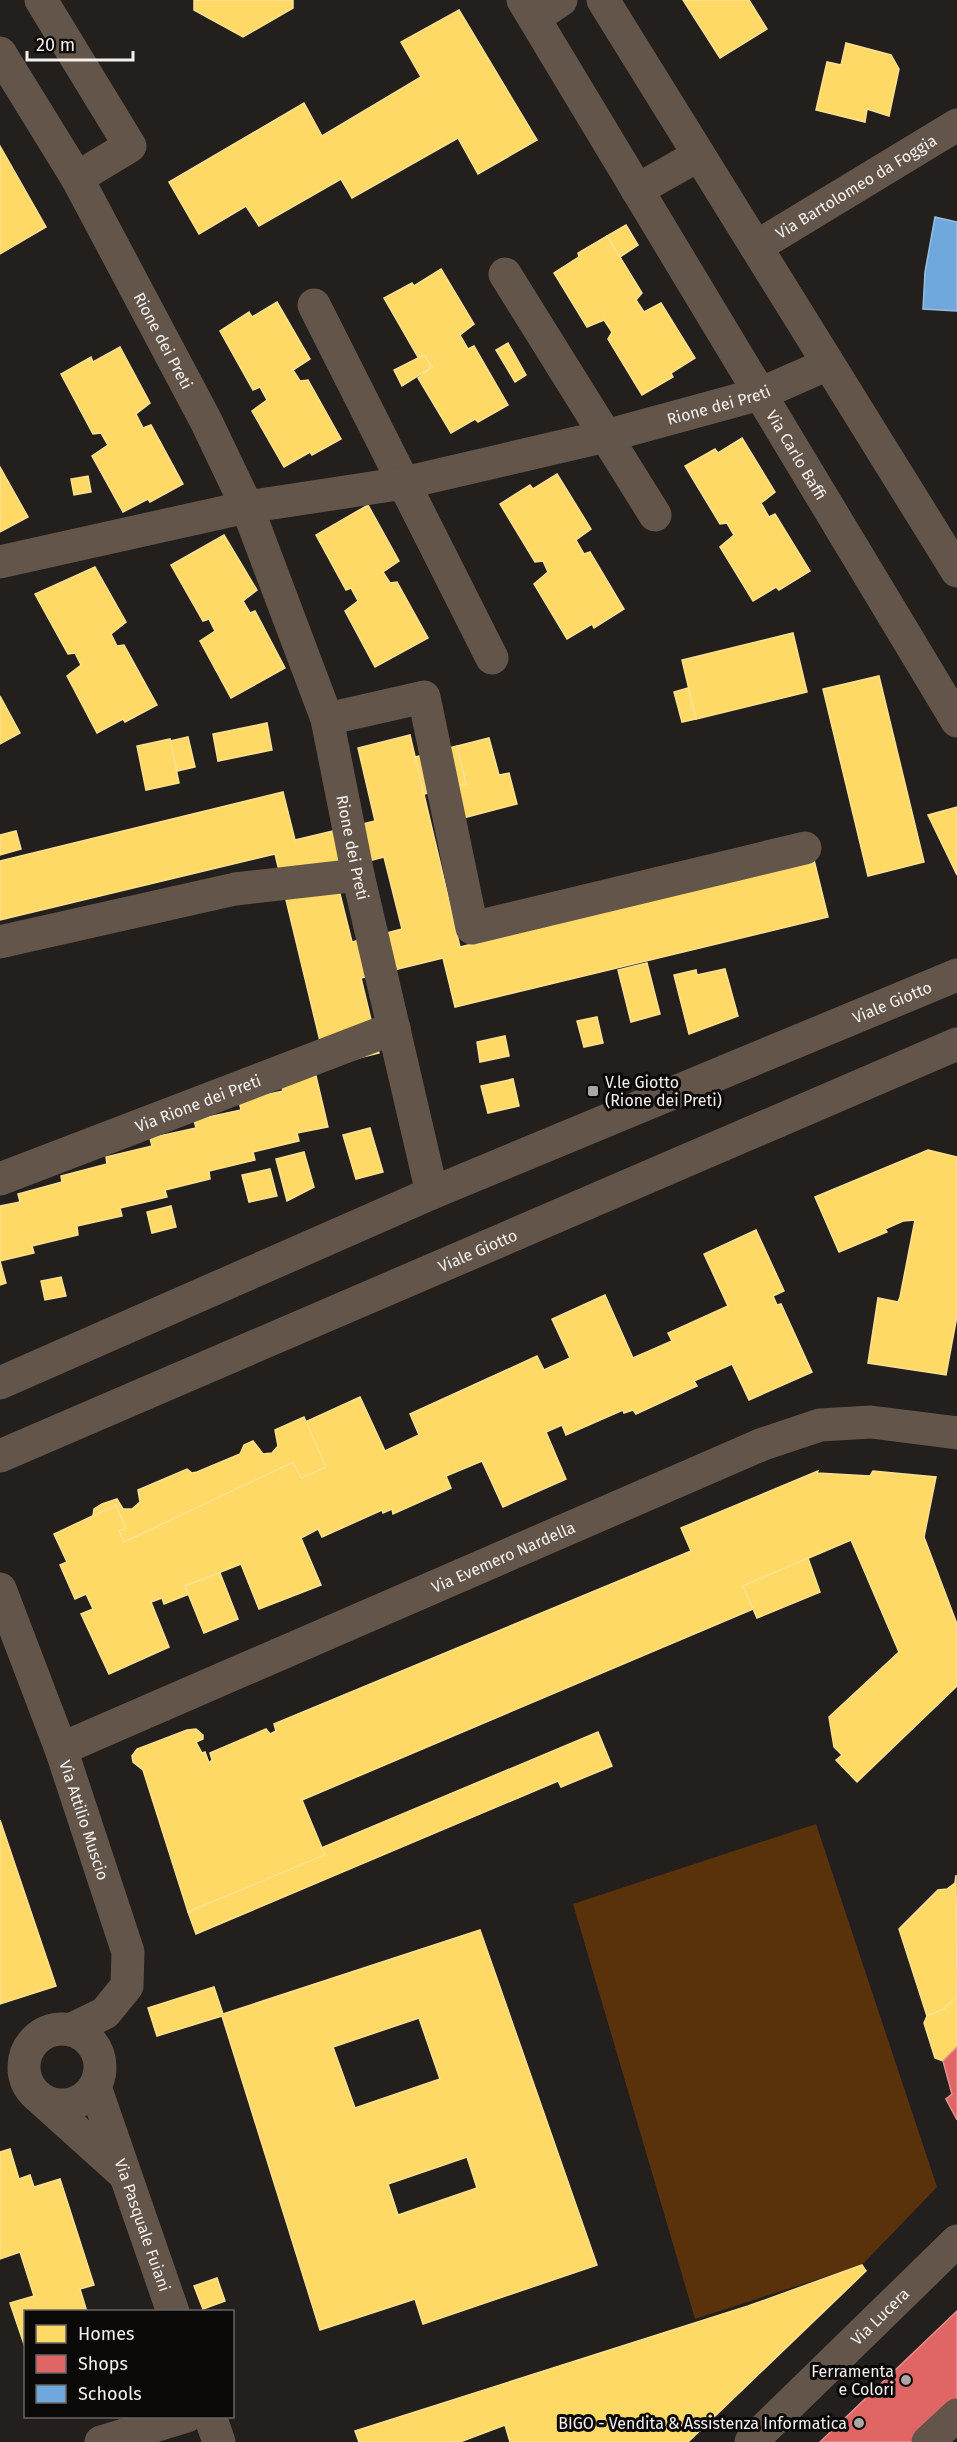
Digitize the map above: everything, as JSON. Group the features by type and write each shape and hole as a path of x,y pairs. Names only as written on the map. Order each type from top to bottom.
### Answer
{"street":[{"path":"41,0 130,146 77,178"},
{"name":"Via Carlo Baffi","path":"561,0 528,9 957,721"},
{"path":"603,0 957,571"},
{"name":"Rione dei Preti","path":"0,53 77,178 206,422 247,507 327,719 358,875 432,1193"},
{"name":"Via Bartolomeo da Foggia","path":"756,247 957,125"},
{"path":"637,190 699,155"},
{"path":"505,274 656,516"},
{"path":"314,305 492,658"},
{"name":"Rione dei Preti","path":"0,562 247,507 404,483 606,436 760,394 828,364"},
{"path":"327,719 424,697 472,928 805,848"},
{"path":"0,942 235,889 358,875"},
{"name":"Viale Giotto","path":"0,1383 432,1193 957,975"},
{"name":"Via Rione dei Preti","path":"0,1179 394,1028"},
{"name":"Viale Giotto","path":"0,1456 957,1044"},
{"name":"Via Evemero Nardella","path":"61,1749 763,1444 820,1425 871,1422 957,1433"},
{"name":"Via Attilio Muscio","path":"0,1589 61,1749 128,1952 127,1986 105,2013 72,2029"},
{"path":"72,2029 82,2033 92,2043 99,2054 100,2070 95,2086 88,2095 68,2105 54,2104 42,2100 12,2067 26,2053 36,2038 47,2031 72,2029"},
{"path":"95,2086 124,2173"},
{"name":"Via Pasquale Fuiani","path":"42,2100 124,2173 172,2310"},
{"name":"Via Lucera","path":"751,2442 957,2241"},
{"path":"928,2442 957,2415"},
{"path":"101,2442 180,2418"},
{"path":"211,2418 219,2442"}],"shaded area":[{"path":"816,1824 937,2187 862,2265 695,2319 573,1904"}],"building: Homes":[{"path":"194,0 293,0 293,8 243,37 194,10"},
{"path":"683,0 749,0 767,29 720,58"},
{"path":"459,10 537,140 478,174 458,138 352,198 341,179 259,226 246,206 199,234 169,182 304,103 322,136 421,77 401,42"},
{"path":"846,43 891,55 899,69 889,116 867,109 865,122 816,110 827,62 841,65"},
{"path":"0,146 46,227 0,254"},
{"path":"626,225 638,245 620,257 607,236"},
{"path":"607,236 642,293 636,300 644,312 661,303 695,358 671,373 673,377 642,395 608,339 612,332 604,320 587,327 554,273 579,257 578,253"},
{"path":"441,269 474,324 460,335 468,349 474,346 508,405 478,422 475,419 451,433 418,378 432,367 424,355 418,357 384,298 412,283 414,286"},
{"path":"277,302 310,359 293,370 300,381 308,380 341,439 312,455 310,452 284,467 252,411 267,400 260,387 253,390 220,331 249,312 252,317"},
{"path":"508,343 526,375 515,382 496,350"},
{"path":"120,347 150,403 136,414 143,428 151,425 183,484 150,502 148,499 123,512 92,456 108,445 101,433 93,434 61,374 91,357 93,362"},
{"path":"424,355 432,367 402,386 394,370"},
{"path":"742,438 775,492 761,503 769,517 775,514 810,571 779,590 776,587 753,601 720,547 734,535 727,523 720,524 685,466 715,449 718,453"},
{"path":"0,467 28,517 0,532"},
{"path":"557,474 591,529 576,540 584,554 590,552 624,609 594,628 592,624 567,639 534,584 548,572 543,561 535,562 500,504 530,485 533,489"},
{"path":"88,476 91,492 74,495 71,479"},
{"path":"368,505 399,561 383,572 390,583 397,582 428,638 375,667 345,611 358,601 351,588 346,590 316,535"},
{"path":"224,535 257,590 243,601 250,613 255,611 285,668 231,698 200,641 215,631 209,619 203,621 171,565"},
{"path":"95,567 126,622 111,634 117,646 124,645 157,705 125,722 123,719 97,733 67,676 81,665 75,653 68,654 35,594"},
{"path":"793,633 807,692 696,719 682,660"},
{"path":"879,676 924,862 868,876 823,689"},
{"path":"688,688 696,719 682,722 674,692"},
{"path":"0,696 20,733 0,744"},
{"path":"267,723 272,750 218,761 213,734"},
{"path":"410,735 460,947 814,860 828,917 455,1007 443,958 361,978 379,1053 326,1066 275,854 0,920 0,861 283,792 295,840 375,821 358,748","holes":["384,857 402,929 352,942 334,870"]},
{"path":"188,737 195,767 177,771 170,741"},
{"path":"489,738 499,775 509,773 517,804 463,818 455,786 466,784 457,746"},
{"path":"170,739 179,783 146,790 137,746"},
{"path":"457,746 466,784 424,794 415,757"},
{"path":"957,807 957,875 928,815"},
{"path":"16,831 21,849 0,855 0,835"},
{"path":"647,963 660,1014 631,1022 618,970"},
{"path":"725,969 738,1016 689,1034 674,975 696,970 697,975"},
{"path":"597,1017 603,1043 584,1047 577,1021"},
{"path":"505,1036 509,1056 480,1062 477,1042"},
{"path":"316,1076 328,1127 297,1133 299,1141 253,1152 255,1160 209,1171 210,1179 165,1190 167,1197 120,1208 122,1216 77,1226 78,1235 32,1246 34,1253 0,1261 0,1206 20,1202 18,1194 62,1182 61,1176 107,1164 106,1157 152,1146 150,1138 196,1128 194,1120 241,1110 239,1101 283,1091 281,1084"},
{"path":"513,1079 519,1106 488,1113 481,1086"},
{"path":"370,1128 383,1172 356,1179 343,1135"},
{"path":"928,1150 957,1157 957,1316 946,1375 868,1363 878,1298 898,1302 915,1220 903,1221 885,1229 887,1232 839,1252 815,1197"},
{"path":"304,1152 314,1187 287,1201 276,1159"},
{"path":"270,1169 277,1196 249,1202 242,1175"},
{"path":"171,1206 176,1227 152,1233 147,1212"},
{"path":"756,1230 784,1291 773,1296 777,1305 781,1304 812,1372 749,1400 732,1364 694,1381 697,1386 636,1414 633,1410 624,1413 623,1410 566,1435 562,1425 546,1432 566,1479 503,1507 482,1461 446,1476 451,1488 393,1514 392,1509 383,1513 382,1510 322,1537 318,1529 301,1538 321,1585 259,1609 241,1564 185,1586 189,1594 164,1604 162,1598 151,1602 169,1647 109,1674 81,1614 93,1609 86,1594 75,1599 60,1565 67,1562 54,1534 116,1505 126,1528 119,1531 124,1542 293,1462 301,1478 326,1467 305,1422 360,1397 385,1451 419,1435 410,1414 537,1356 544,1370 570,1358 552,1319 605,1295 633,1358 672,1341 668,1333 728,1306 704,1254"},
{"path":"0,1261 6,1283 0,1285"},
{"path":"61,1277 66,1296 45,1300 41,1281"},
{"path":"304,1417 326,1467 301,1478 293,1462 124,1542 119,1531 126,1528 116,1505 93,1516 94,1509 117,1499 123,1509 132,1509 140,1502 138,1490 187,1469 192,1473 197,1472 240,1454 244,1445 253,1441 263,1454 272,1453 278,1446 275,1430"},
{"path":"818,1471 817,1473 870,1476 873,1471 936,1477 924,1537 957,1624 957,1686 857,1782 836,1760 842,1755 834,1747 829,1717 899,1652 851,1540 743,1586 753,1609 302,1800 325,1855 188,1912 143,1770 133,1762 132,1756 137,1749 187,1730 196,1729 203,1735 203,1739 196,1742 202,1753 205,1752 209,1763 212,1760 210,1753 266,1729 270,1734 276,1731 274,1724 691,1551 681,1528"},
{"path":"808,1558 820,1592 757,1618 743,1586"},
{"path":"220,1573 238,1619 204,1633 185,1586"},
{"path":"598,1732 612,1766 561,1787 558,1781 196,1934 188,1912 325,1855 321,1848"},
{"path":"0,1820 56,1986 0,2004"},
{"path":"956,1875 957,1996 944,2009 927,2016 899,1929 938,1890 947,1889 955,1883"},
{"path":"480,1930 597,2265 423,2324 415,2299 320,2330 222,2016 157,2036 148,2008 214,1987 223,2014","holes":["419,2018 440,2079 355,2108 333,2047","467,2157 477,2188 398,2215 388,2184"]},
{"path":"957,1996 957,2047 943,2061 935,2058 924,2023 927,2016 944,2009"},
{"path":"10,2149 19,2179 30,2175 34,2187 60,2179 94,2285 80,2289 86,2310 24,2310 24,2344 10,2303 34,2296 20,2252 0,2259 0,2152"},
{"path":"862,2265 866,2271 688,2442 510,2442 505,2425 460,2442 359,2442 355,2431 748,2306"},
{"path":"217,2278 225,2301 203,2309 194,2286"}],"building: Shops":[{"path":"957,2047 957,2120 946,2099 952,2094 943,2061"},
{"path":"957,2311 957,2400 912,2442 820,2442"}],"building: Schools":[{"path":"935,217 957,222 957,311 923,309 925,272"}],"place":[{"name":"V.le Giotto (Rione dei Preti)","path":"593,1091"},
{"name":"Ferramenta e Colori","path":"906,2380"},
{"name":"BIGO - Vendita & Assistenza Informatica","path":"859,2423"}]}
